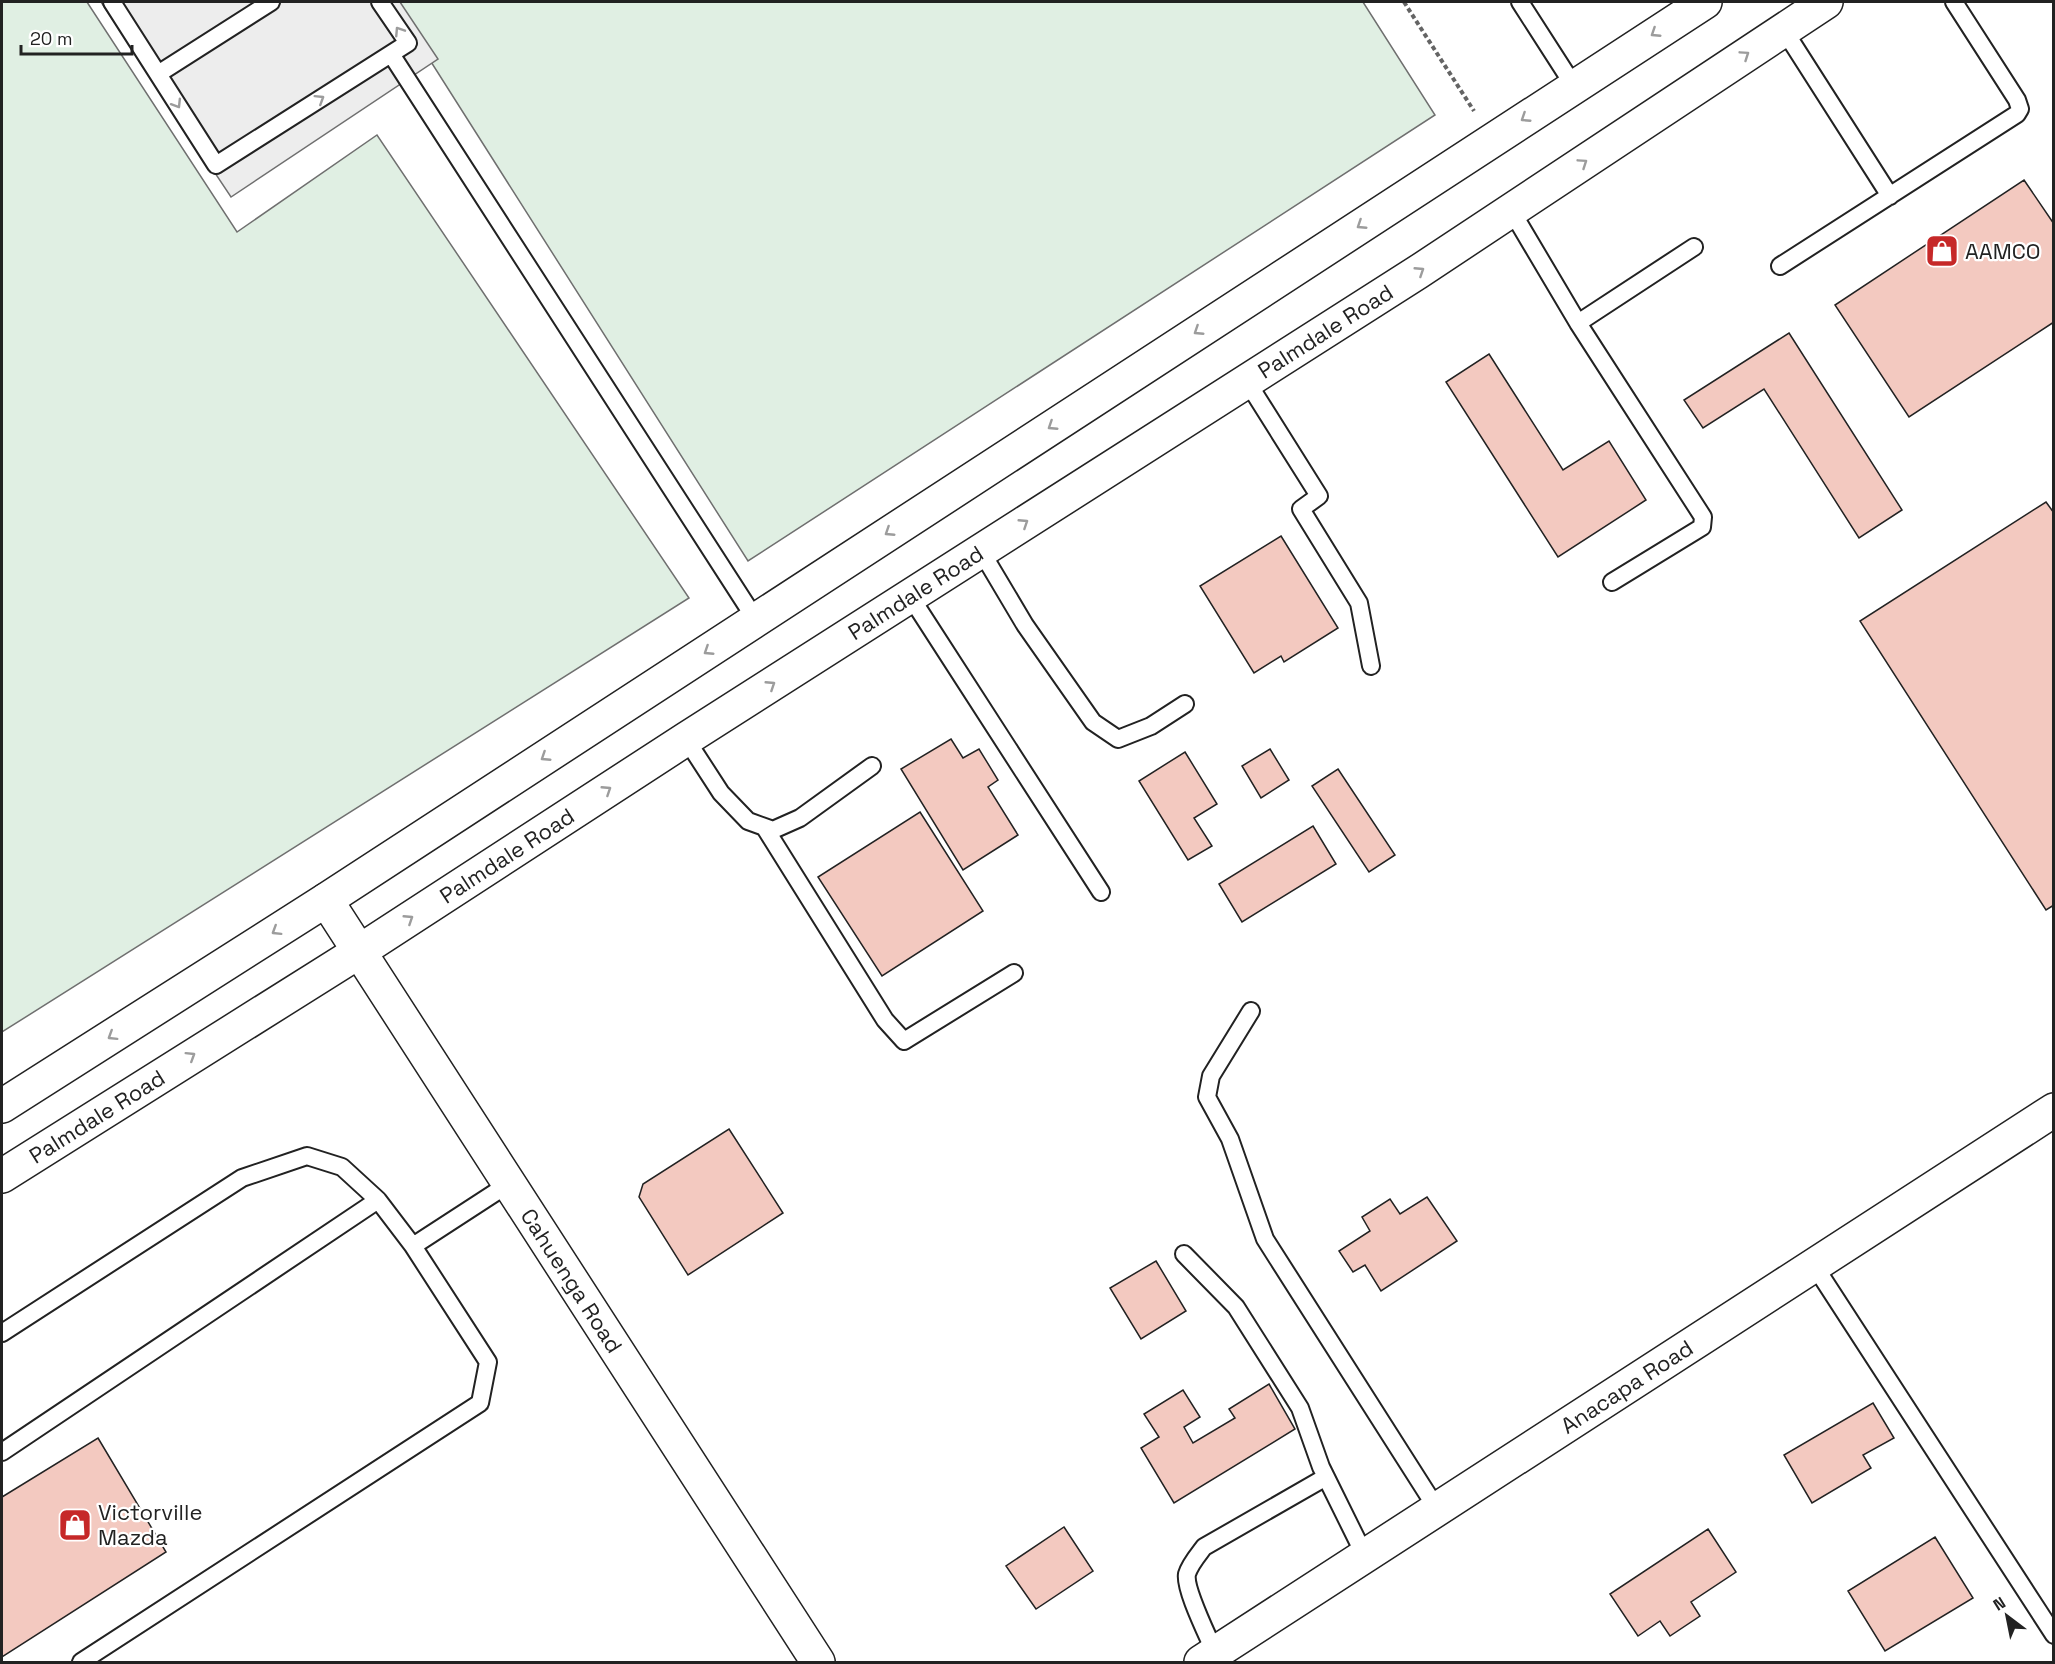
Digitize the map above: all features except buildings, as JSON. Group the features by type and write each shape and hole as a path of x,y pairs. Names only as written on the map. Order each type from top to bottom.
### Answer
{"main road":[{"path":"2,1106 326,900 1705,2"},
{"name":"Palmdale Road","path":"2,1176 360,951 1511,210 1826,2"},
{"name":"Cahuenga Road","path":"326,900 818,1662"},
{"name":"Anacapa Road","path":"1208,1658 2054,1110"}],"lane":[{"path":"112,2 216,165 408,43 380,2"},
{"path":"158,74 271,2"},
{"path":"1520,2 1574,86"},
{"path":"1780,266 2017,114 2020,109 1954,2"},
{"path":"1784,30 1890,196"},
{"path":"391,54 756,620"},
{"path":"1511,210 1578,323 1704,523 1702,527 1612,582"},
{"path":"1578,323 1694,248"},
{"path":"1246,380 1319,496 1301,509 1359,603 1371,666"},
{"path":"981,551 1025,625 1093,722 1118,739 1151,726 1185,704"},
{"path":"910,596 1101,892"},
{"path":"686,739 721,793 748,821 773,830 800,818 872,766"},
{"path":"765,828 885,1020 904,1041 1014,973"},
{"path":"1251,1011 1211,1076 1207,1097 1230,1139 1265,1239 1437,1509"},
{"path":"2,1333 242,1178 307,1156 342,1167 378,1200 414,1246 488,1362 480,1403 81,1662"},
{"path":"414,1246 510,1183"},
{"path":"2,1452 378,1200"},
{"path":"1184,1254 1236,1307 1299,1408 1326,1478 1365,1556"},
{"path":"1814,1265 2054,1635"},
{"path":"1208,1658 1186,1576 1193,1562 1204,1547 1326,1478"}],"path":[{"path":"1404,2 1492,140"}],"green space":[{"path":"2,2 87,2 237,232 377,135 689,598 2,1032"},
{"path":"393,2 1363,2 1435,115 748,561"}],"shaded area":[{"path":"101,2 400,2 438,59 231,197"}],"place":[{"name":"AAMCO","path":"1942,251"},
{"name":"Victorville Mazda","path":"75,1525"}]}
